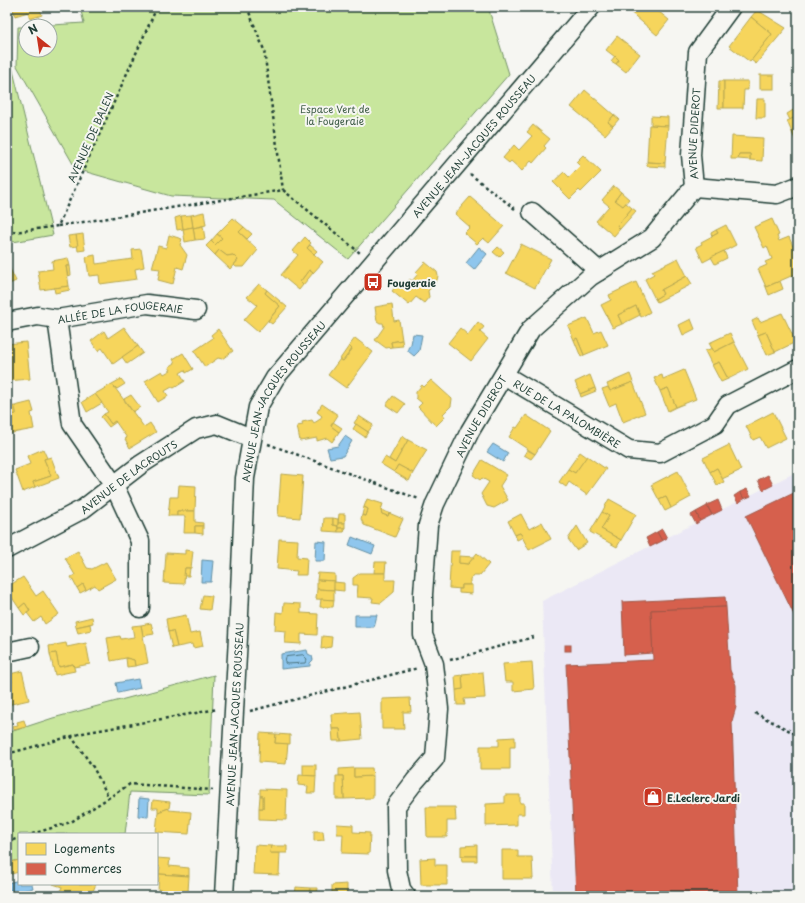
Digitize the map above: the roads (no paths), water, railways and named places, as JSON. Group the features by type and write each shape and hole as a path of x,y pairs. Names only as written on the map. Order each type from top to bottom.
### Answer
{"street":[{"name":"AVENUE JEAN-JACQUES ROUSSEAU","path":"224,896 245,478 251,438 258,407 275,378 591,7"},
{"name":"AVENUE DIDEROT","path":"406,896 401,889 397,870 396,806 435,758 439,709 434,664 424,635 423,594 428,525 435,504 470,431 532,329 591,276 652,238 694,187 691,155 698,52 731,7"},
{"path":"694,187 778,194 798,186"},
{"path":"532,212 599,271"},
{"name":"ALLÉE DE LA FOUGERAIE","path":"140,608 140,541 114,485 72,424 57,319 147,304 196,310"},
{"path":"7,322 38,316 57,319"},
{"name":"RUE DE LA PALOMBIÈRE","path":"504,375 628,450 660,453 715,424 728,405 798,369"},
{"name":"AVENUE DE LACROUTS","path":"7,549 83,509 140,465 196,429 216,424 251,438"},
{"path":"7,652 30,646"}],"water":[{"path":"479,247 487,254 474,270 466,263"},
{"path":"413,334 422,335 419,351 414,356 408,351"},
{"path":"345,436 352,441 343,456 330,458 327,448 338,446"},
{"path":"493,444 508,453 503,462 487,452"},
{"path":"352,537 375,546 372,554 349,545"},
{"path":"316,541 326,542 325,561 315,561"},
{"path":"202,560 213,561 211,582 201,582"},
{"path":"355,615 377,615 374,627 355,627"},
{"path":"307,650 308,654 312,656 313,660 310,663 310,666 281,669 281,654"},
{"path":"138,679 140,688 118,693 116,683"},
{"path":"139,798 149,799 148,817 138,816"},
{"path":"18,880 18,885 32,885 33,888 11,894 8,883"}],"place":[{"name":"Fougeraie","path":"373,282"},
{"name":"E.Leclerc Jardi","path":"653,797"}],"park label":[{"name":"Espace Vert de la Fougeraie","path":"335,114"}]}
